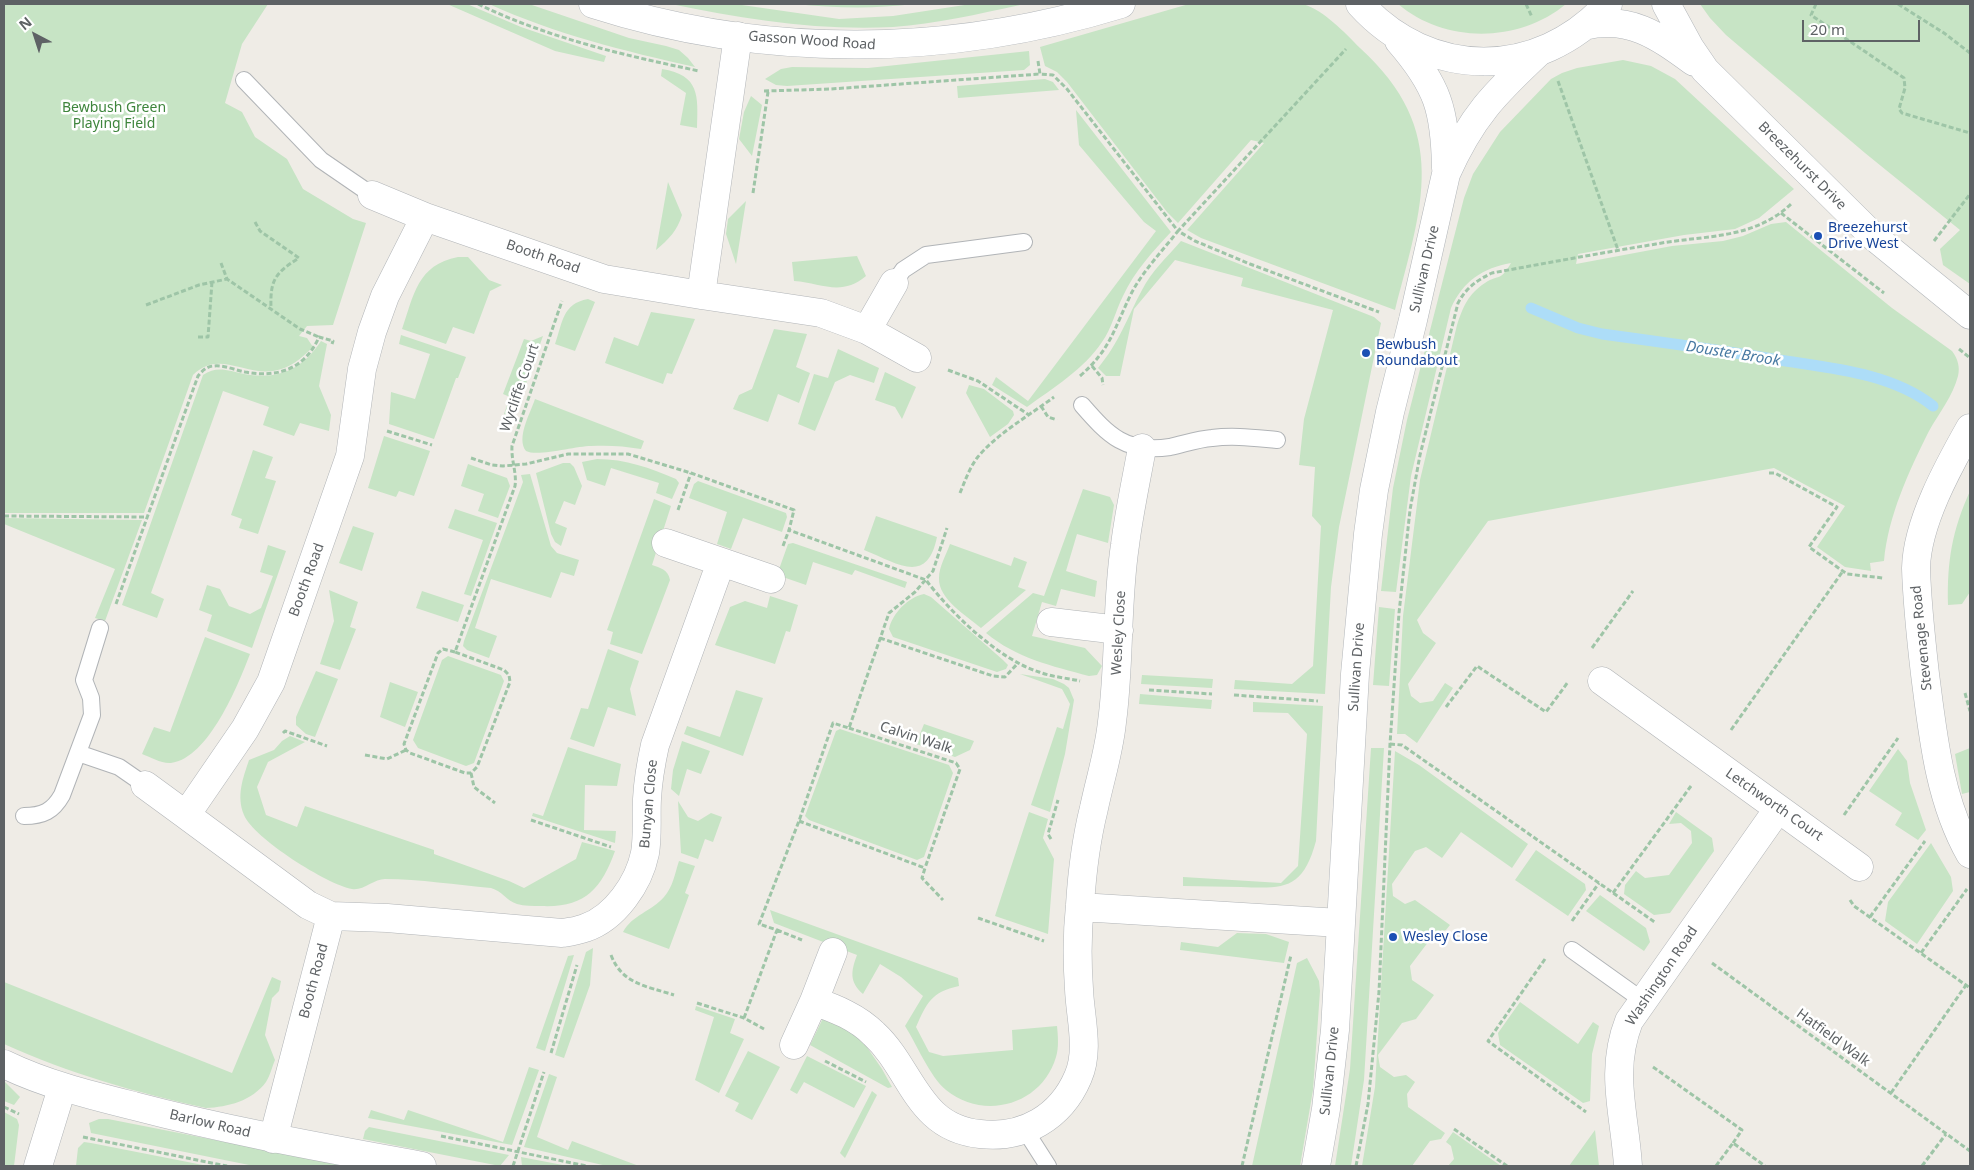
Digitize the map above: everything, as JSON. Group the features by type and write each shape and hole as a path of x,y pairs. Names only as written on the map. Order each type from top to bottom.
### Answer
{"street":[{"name":"Gasson Wood Road","path":"593,4 666,23 738,36 837,45 881,46 932,42 1032,28 1121,4"},
{"path":"1360,4 1393,34 1422,50 1460,60 1498,61 1540,51 1556,45 1584,26 1608,4"},
{"name":"Breezehurst Drive","path":"1666,4 1690,48 1706,70 1816,181 1912,269 1970,316"},
{"name":"Breezehurst Drive","path":"1584,26 1609,22 1637,28 1663,40 1706,70"},
{"name":"Sullivan Drive","path":"1393,34 1423,71 1438,100 1443,120 1446,174"},
{"path":"701,296 738,36"},
{"name":"Sullivan Drive","path":"1316,1166 1333,1056 1354,703 1364,567 1374,490 1390,412 1446,174 1458,146 1478,113 1540,51"},
{"path":"372,195 425,217"},
{"name":"Booth Road","path":"186,815 245,729 271,682 350,456 356,431 362,369 372,332 385,296 425,217 604,279 701,296 821,313 867,330 917,358"},
{"path":"867,330 894,282"},
{"name":"Stevenage Road","path":"1970,428 1942,481 1916,550 1918,604 1928,694 1941,775 1949,808 1970,854"},
{"name":"Wesley Close","path":"814,1001 854,1018 874,1034 890,1052 917,1097 934,1115 954,1128 978,1134 1000,1136 1025,1130 1047,1118 1065,1101 1079,1074 1084,1042 1077,952 1080,907 1086,846 1106,765 1116,687 1124,545 1142,448"},
{"path":"666,543 771,579"},
{"name":"Bunyan Close","path":"592,925 627,893 638,875 645,852 649,772 655,745 721,562"},
{"path":"1051,622 1119,630"},
{"name":"Letchworth Court","path":"1602,681 1826,843"},
{"path":"145,785 308,905 331,916 387,918 562,933 592,925"},
{"name":"Washington Road","path":"1628,1166 1618,1069 1621,1044 1629,1022 1642,1000 1778,810"},
{"path":"1826,843 1859,867"},
{"path":"1080,907 1340,924"},
{"name":"Booth Road","path":"273,1139 331,916"},
{"path":"794,1045 833,952"},
{"name":"Barlow Road","path":"4,1064 62,1088 273,1139 422,1166"},
{"path":"38,1166 62,1088"}],"lane":[{"path":"244,80 322,160 372,195"},
{"path":"894,282 903,270 926,255 1024,242"},
{"path":"1082,405 1105,431 1124,443 1142,448 1168,447 1228,437 1277,440"},
{"path":"24,816 38,816 48,812 56,805 62,795 92,715 93,706 84,680 100,628"},
{"path":"78,753 119,767 145,785"},
{"path":"1572,950 1642,1000"},
{"path":"1025,1130 1048,1166"}],"path":[{"path":"1526,4 1535,23"},
{"path":"1816,4 1811,15 1904,78 1905,88 1899,109 1902,113 1970,134"},
{"path":"1898,4 1944,33 1970,53"},
{"path":"1032,28 1040,74 1053,75 1066,89 1178,231 1195,241 1354,304 1383,314 1413,320"},
{"path":"1075,381 1092,366 1110,342 1133,291 1178,231 1346,49"},
{"path":"1557,80 1618,250"},
{"path":"1356,1166 1368,1104 1378,1001 1390,744 1399,613 1414,488 1458,302 1465,290 1481,278 1492,273 1659,243 1717,238 1746,231 1781,214 1816,181"},
{"path":"1912,269 1970,194"},
{"path":"255,222 260,231 299,258 276,275 270,288 271,309"},
{"path":"221,263 228,279 300,329 333,341 330,348"},
{"path":"146,304 212,282 228,279"},
{"name":"Wycliffe Court","path":"455,652 515,486 516,476 513,465 512,446 561,301 589,295 598,298 604,279"},
{"path":"198,336 208,337 212,282"},
{"path":"100,628 106,630 195,384 204,369 213,365 248,372 274,373 289,369 302,362 313,351 319,337"},
{"path":"917,358 978,382 1029,415"},
{"path":"960,493 978,457 1055,396"},
{"path":"356,431 378,428 432,445"},
{"path":"471,458 492,465 513,465 568,454 628,454 691,473 794,510 789,530 926,580 940,598 966,623 1019,662 1038,672 1116,687 1212,694"},
{"path":"1614,893 1843,572 1809,547 1837,507 1775,473 1769,473"},
{"path":"4,516 147,517"},
{"path":"744,1018 777,930 759,924 799,821 833,723 849,728 889,613 926,580 933,571 947,528"},
{"path":"1446,707 1477,666 1546,712 1633,591"},
{"path":"880,638 993,676 1005,676 1019,662"},
{"path":"365,755 387,759 406,750 466,773 471,773 477,767 510,682 509,675 504,670 443,649 438,653 404,744 406,750"},
{"path":"1580,664 1602,681"},
{"name":"Letchworth Court","path":"1826,843 1928,694"},
{"path":"1234,696 1393,704"},
{"name":"Calvin Walk","path":"849,728 956,763 960,769 925,868"},
{"name":"Hatfield Walk","path":"1390,744 1402,745 1614,893 1970,1151"},
{"path":"471,773 474,787 495,803"},
{"path":"1870,917 1949,808"},
{"path":"531,820 622,850 645,852"},
{"path":"799,821 925,868 922,878 943,900"},
{"path":"1568,926 1599,883"},
{"path":"1921,953 1970,884"},
{"path":"1848,895 1854,906 1970,988"},
{"path":"978,918 1077,952"},
{"path":"1242,1166 1291,960 1296,921"},
{"path":"592,925 619,972 628,980 674,995"},
{"path":"551,1053 582,950 592,925"},
{"path":"1547,956 1488,1041 1625,1139"},
{"path":"1891,1094 1966,985"},
{"path":"1621,1044 1742,1130 1716,1166"},
{"path":"513,1166 544,1072"},
{"path":"4,1107 50,1128 76,1136 227,1166"},
{"path":"1454,1129 1507,1166"},
{"path":"1922,1166 1946,1134"},
{"path":"439,1136 587,1166"},
{"path":"1733,1143 1765,1166"}],"green space":[{"path":"1292,3 1311,7 1334,23 1389,79 1408,109 1418,140 1422,171 1420,203 1414,237 1395,310 1201,238 1187,230 1264,143 1251,140 1178,223 1167,212 1067,82 1057,72 1045,66 1040,47 1189,4"},
{"name":"Bewbush Green Playing Field","path":"4,4 268,4 242,44 225,103 242,112 255,137 287,159 303,189 353,219 366,223 333,325 307,326 299,336 307,338 313,347 304,355 279,370 262,371 231,365 212,364 202,368 193,375 144,513 4,513"},
{"path":"447,4 467,4 521,27 606,56 604,62 555,51"},
{"path":"489,4 529,4 629,38 679,50 695,67 590,41 514,15"},
{"path":"671,4 735,4 839,19 893,16 971,4 1020,5 925,24 865,28 781,23"},
{"path":"795,4 914,4 854,7"},
{"path":"1398,4 1566,4 1547,17 1527,26 1505,32 1482,34 1459,32 1437,26 1417,17"},
{"path":"1700,4 1970,4 1970,284 1943,265 1940,249 1960,230 1865,153 1726,35"},
{"path":"1029,51 1030,65 1024,70 787,86 776,85 765,79 781,69 792,67 868,68"},
{"path":"1623,60 1651,66 1675,79 1794,189 1759,218 1735,229 1684,235 1578,254 1576,264 1672,246 1723,241 1743,236 1771,224 1786,222 1892,308 1952,351 1956,357 1959,369 1956,383 1921,446 1900,494 1890,527 1884,561 1870,563 1871,571 1845,567 1817,547 1845,506 1774,468 1488,521 1417,620 1423,633 1436,643 1408,684 1411,696 1420,703 1433,701 1445,683 1453,688 1417,743 1405,734 1397,734 1403,616 1420,480 1457,325 1462,312 1467,301 1479,287 1501,275 1511,263 1492,268 1475,277 1462,290 1451,308 1411,476 1396,592 1381,591 1393,488 1407,420 1464,198 1473,174 1500,132 1551,79 1577,68"},
{"path":"662,69 684,76 690,82 696,97 697,128 680,125 686,93 661,76"},
{"path":"1045,79 1053,82 1059,90 958,98 957,86"},
{"path":"751,96 762,105 752,156 739,139 744,112"},
{"path":"1076,110 1171,232 1138,270 1127,287 1108,331 1095,352 1068,377 1027,407 992,385 996,377 1028,401 1156,231 1144,222 1079,145"},
{"path":"668,182 682,215 678,226 656,250"},
{"path":"746,201 736,264 726,234 728,219"},
{"path":"1181,241 1374,317 1381,323 1339,527 1331,587 1325,694 1234,689 1235,680 1292,684 1313,666 1321,526 1312,516 1315,467 1299,465 1304,419 1333,310 1241,286 1243,278 1175,260 1134,309 1120,376 1106,376 1098,368 1117,340 1146,283"},
{"path":"857,256 866,276 848,286 831,287 794,281 792,262"},
{"path":"458,257 468,257 489,280 502,285 490,291 474,334 453,327 446,344 402,329 414,293 425,274 444,261"},
{"path":"588,299 595,302 575,351 555,344 562,321 568,310 579,301"},
{"path":"651,312 695,319 672,374 667,373 663,384 605,363 614,337 638,346"},
{"path":"774,329 807,334 796,367 810,373 799,403 778,394 768,422 733,409 739,395 752,389"},
{"path":"401,335 466,357 458,378 456,378 434,439 389,424 391,392 415,399 430,354 399,344"},
{"path":"543,336 514,417 504,414 510,397 503,394 524,339 531,341"},
{"path":"321,341 327,344 319,386 331,415 329,431 300,423 294,436 263,425 269,407 223,391 151,593 164,599 157,618 122,605 203,375 218,369 256,375 278,374 297,366 314,351"},
{"path":"838,349 879,368 874,383 850,375 835,382 815,431 798,424 814,374 828,378"},
{"path":"885,372 916,387 902,419 895,407 875,400"},
{"path":"969,385 984,389 1013,411 1014,415 1008,424 990,437 966,393"},
{"path":"535,399 644,441 641,449 616,446 584,446 539,453 526,451 522,440 523,433"},
{"path":"384,436 430,451 414,496 399,491 396,497 368,488"},
{"path":"253,450 273,457 265,478 276,481 258,534 239,528 242,519 231,515"},
{"path":"608,459 638,465 676,479 679,483 672,499 656,493 659,483 611,468 605,486 587,480 582,462"},
{"path":"563,463 570,463 574,467 582,486 575,505 564,501 555,523 567,528 561,546 555,542 551,534 536,473"},
{"path":"468,464 507,478 510,486 498,518 478,511 484,494 461,486"},
{"path":"530,474 551,546 557,553 579,560 574,576 561,572 551,598 491,579 475,628 497,636 489,658 467,650 463,646 464,641 523,482 521,475"},
{"path":"698,481 786,513 787,517 782,532 743,518 731,549 717,544 727,512 689,498 694,484"},
{"path":"1083,489 1110,497 1114,505 1108,543 1077,534 1066,571 1097,581 1095,597 1061,589 1056,606 1042,602 1032,636 1085,648 1102,666 1097,675 1089,676 1048,665 1022,655 986,633 1033,593 1044,596"},
{"path":"1970,491 1970,592 1962,604 1948,605 1948,574 1952,546"},
{"path":"654,499 671,506 652,565 666,571 670,580 642,654 610,644 613,632 607,630"},
{"path":"455,509 497,523 471,596 464,594 483,540 448,528"},
{"path":"876,516 937,537 926,562 918,566 909,567 899,565 864,550"},
{"path":"4,518 142,520 105,621 95,618 115,569 4,524"},
{"path":"353,526 374,533 362,571 339,563"},
{"path":"793,543 907,582 905,588 855,570 852,575 813,562 806,585 777,575 788,544"},
{"path":"950,544 1011,566 1014,557 1027,562 1018,587 1026,590 981,628 948,600 940,586 940,570"},
{"path":"268,545 286,551 252,648 207,631 212,615 199,610 207,585 220,589 229,606 250,614 261,608 273,576 260,572"},
{"path":"329,590 358,602 350,627 356,629 340,670 320,664 334,621"},
{"path":"422,591 464,605 458,622 416,608"},
{"path":"924,594 931,597 1003,660 1008,665 1006,669 997,672 893,637 889,629 897,612 907,602"},
{"path":"770,596 798,605 790,632 786,631 775,664 715,645 730,607 745,601 767,608"},
{"path":"1379,607 1395,609 1389,686 1373,685"},
{"path":"205,637 250,654 230,701 210,734 198,748 185,758 167,763 142,754 154,727 170,732"},
{"path":"608,649 639,661 630,689 636,716 608,707 594,747 570,739 581,708 588,709"},
{"path":"448,656 501,675 504,681 474,763 466,766 418,748 413,740 442,660"},
{"path":"316,671 338,679 315,737 306,734 296,725 296,717"},
{"path":"1020,674 1053,679 1064,684 1069,688 1074,700 1065,754 1050,812 1031,805 1057,727 1063,729 1070,704 1062,689"},
{"path":"1142,675 1213,679 1212,688 1141,684"},
{"path":"390,682 418,692 405,727 380,717"},
{"path":"736,690 763,698 743,756 684,734 687,726 720,737"},
{"path":"1140,694 1212,700 1211,709 1139,704"},
{"path":"1253,702 1323,706 1316,841 1311,857 1305,869 1298,877 1290,883 1281,886 1256,888 1183,886 1183,877 1281,883 1298,866 1307,734 1288,713 1253,712"},
{"path":"924,724 974,741 970,750 955,757 916,744"},
{"path":"840,729 949,765 953,773 924,857 917,860 809,820 805,816 836,731"},
{"path":"290,736 305,742 268,762 257,787 266,815 297,827 305,806 434,850 434,854 524,888 576,859 582,842 615,851 610,865 597,886 589,894 569,904 556,906 520,905 513,903 491,888 425,881 385,879 356,889 341,886 292,859 261,836 250,825 244,815 240,794 249,760 274,750 282,741"},
{"path":"682,741 710,751 701,774 687,769 679,796 671,789 673,770"},
{"path":"568,747 621,764 617,786 585,785 584,830 616,831 615,843 532,816 533,813 543,816"},
{"path":"1371,748 1384,748 1364,1080 1351,1166 1335,1166 1350,1069"},
{"path":"1970,748 1970,792 1962,794 1955,754"},
{"path":"1898,749 1907,761 1910,783 1926,830 1918,840 1895,825 1902,813 1869,791"},
{"path":"1395,751 1419,765 1528,844 1512,868 1461,832 1442,858 1426,847 1415,851 1392,884 1393,896 1405,904 1415,900 1450,925 1446,930 1435,933 1410,966 1412,980 1434,995 1416,1019 1402,1023 1378,1055 1380,1067 1394,1077 1406,1075 1415,1082 1407,1094 1408,1107 1445,1133 1441,1139 1430,1141 1412,1166 1362,1166 1375,1087"},
{"path":"678,801 688,817 698,821 711,813 722,817 713,842 705,839 698,859 681,853"},
{"path":"1029,812 1048,819 1043,838 1054,859 1048,934 995,916"},
{"path":"1676,812 1712,838 1714,851 1670,913 1654,915 1624,894 1625,885 1636,871 1645,878 1669,875 1692,843 1691,831 1681,823 1669,824"},
{"path":"1931,843 1951,877 1953,891 1917,944 1885,921 1888,902"},
{"path":"1536,850 1585,884 1586,890 1568,916 1515,880"},
{"path":"679,861 695,866 685,893 689,895 669,949 623,932 632,921 664,897 672,884"},
{"path":"1600,895 1646,928 1650,942 1644,951 1586,911"},
{"path":"770,910 958,978 959,986 936,995 931,1000 923,1011 916,1027 929,1052 943,1056 1013,1050 1012,1030 1057,1026 1057,1053 1049,1073 1038,1087 1025,1097 1010,1103 994,1106 977,1105 961,1099 946,1090 934,1077 905,1026 923,996 901,977 880,964 863,994 858,990 852,976 857,955 774,923"},
{"path":"1237,933 1266,934 1289,942 1284,963 1180,950 1181,942 1218,947"},
{"path":"593,948 590,985 564,1058 555,1055 586,952"},
{"path":"574,955 545,1051 536,1048 568,956"},
{"path":"1307,958 1319,981 1320,991 1313,1090 1300,1166 1252,1166 1297,963"},
{"path":"272,977 281,981 279,991 272,998 265,1035 275,1060 266,1082 260,1089 239,1102 223,1106 206,1108 103,1081 29,1055 4,1044 4,982 232,1073"},
{"path":"1520,1002 1578,1044 1593,1022 1599,1026 1592,1054 1590,1101 1583,1103 1500,1045 1498,1033"},
{"path":"696,1006 735,1019 730,1033 744,1039 719,1093 695,1080 714,1017 695,1010"},
{"path":"825,1014 862,1040 892,1087 888,1088 810,1045"},
{"path":"748,1051 780,1067 752,1120 735,1111 739,1103 725,1096"},
{"path":"807,1056 866,1086 854,1108 804,1082 797,1094 790,1090"},
{"path":"529,1067 539,1070 512,1145 368,1118 371,1110 404,1120 408,1110 503,1142"},
{"path":"549,1074 557,1077 537,1137 568,1150 572,1141 639,1166 607,1166 524,1147"},
{"path":"4,1081 20,1097 14,1105 4,1101"},
{"path":"872,1091 877,1095 845,1158 840,1153"},
{"path":"4,1112 17,1119 19,1125 14,1166 4,1166"},
{"path":"99,1119 108,1119 342,1165 254,1166 91,1133 89,1123"},
{"path":"369,1127 509,1155 500,1166 363,1139 365,1131"},
{"path":"1595,1130 1599,1166 1569,1166"},
{"path":"1453,1132 1501,1166 1448,1166 1454,1159 1451,1146 1446,1142"},
{"path":"84,1142 208,1166 76,1166 78,1148"},
{"path":"521,1157 568,1166 522,1166"}],"waterway":[{"name":"Douster Brook","path":"1531,308 1578,328 1602,334 1839,369 1860,374 1899,386 1933,406"}],"place":[{"name":"Breezehurst Drive West","path":"1818,236"},
{"name":"Bewbush Roundabout","path":"1366,353"},
{"name":"Wesley Close","path":"1393,937"}]}
